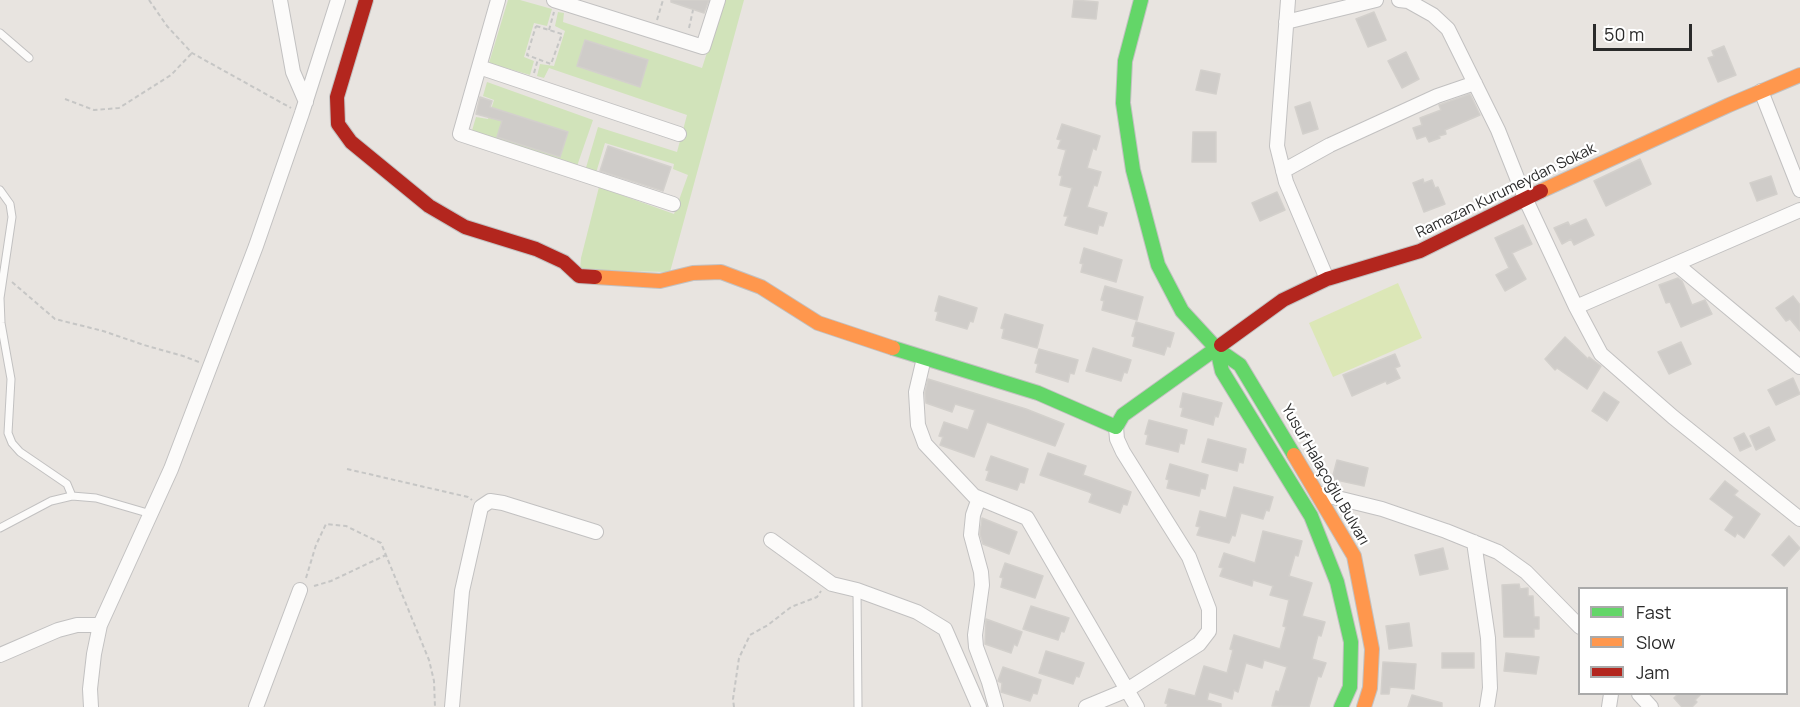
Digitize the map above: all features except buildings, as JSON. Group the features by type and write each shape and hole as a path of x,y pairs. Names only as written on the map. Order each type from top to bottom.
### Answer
{"street":[{"path":"280,0 293,72 304,108"},
{"path":"91,707 90,690 100,625 171,469 256,246 304,108 338,0"},
{"path":"366,0 337,97 338,124 351,142 429,206 465,227 536,249 564,262 579,276 660,281 693,273 720,272 761,287 818,323 1038,393 1116,427 1117,439 1122,452 1189,557 1209,609 1209,631 1199,644 1127,690 1086,707"},
{"path":"498,0 459,134 673,204"},
{"path":"556,1 703,47 718,0"},
{"name":"Yusuf Halaçoğlu Bulvarı","path":"1141,0 1125,61 1123,103 1133,170 1158,265 1182,311 1217,349 1240,365 1354,556 1372,649 1370,688 1364,707"},
{"path":"1288,0 1277,146 1283,171 1327,279"},
{"path":"1286,22 1376,0"},
{"path":"1399,0 1408,1 1433,15 1448,29 1498,130 1525,198 1576,307 1601,354 1673,417 1800,519"},
{"path":"479,68 679,134"},
{"name":"Ramazan Kurumeydan Sokak","path":"1116,427 1123,415 1283,300 1327,279 1420,251 1525,198 1800,75"},
{"path":"1283,171 1330,145 1437,96 1475,83"},
{"path":"1761,91 1800,190"},
{"path":"1576,307 1800,210"},
{"path":"1676,264 1800,368"},
{"name":"Yusuf Halaçoğlu Bulvarı","path":"1217,349 1222,371 1311,516 1336,582 1351,642 1350,687 1341,707"},
{"path":"924,358 916,392 918,425 925,444 974,496 1027,518 1137,707"},
{"path":"1317,493 1382,509 1497,552 1526,572 1578,625"},
{"path":"979,498 971,535 981,572 982,585 977,617 976,647 990,682 996,707"},
{"path":"452,707 462,591 481,507 490,501 503,502 596,532"},
{"path":"771,540 831,584 857,590 917,612 945,629 979,707"},
{"path":"1474,542 1488,638 1490,688 1487,707"},
{"path":"256,707 300,590"},
{"path":"0,655 58,630 77,625 100,625"},
{"path":"1641,695 1651,707"}],"lane":[{"path":"0,33 28,58"},
{"path":"0,190 10,204 12,217 0,310 11,379 7,427 9,438 20,452 67,484 72,496"},
{"path":"0,528 51,501 72,496 96,498 151,514"},
{"path":"857,590 858,707"}],"path":[{"path":"149,0 167,26 192,53 304,108"},
{"path":"653,32 663,0"},
{"path":"549,30 556,1"},
{"path":"685,42 693,10"},
{"path":"536,26 549,30 562,34 551,64 527,56 536,26"},
{"path":"65,99 93,110 119,108 171,75 192,53"},
{"path":"4,275 55,319 103,331 183,356 209,368"},
{"path":"347,469 468,497 481,507"},
{"path":"300,590 326,524 346,526 381,543 429,660 434,681 435,707"},
{"path":"300,590 332,581 386,555"},
{"path":"734,707 739,658 750,635 768,625 791,607 817,597 828,582"}],"green space":[{"path":"508,0 520,0 552,9 547,26 534,23 524,57 534,61 530,75 489,63"},
{"path":"724,0 744,0 670,272 580,270 599,187 674,214 688,175 673,169 674,164 605,143 596,173 585,171 598,127 677,152 687,115 549,68 544,78 537,76 540,64 554,66 565,31 555,26 558,12 564,13 563,22 702,68"},
{"path":"487,82 593,120 576,169 471,134 476,117 488,119 494,100 483,96"},
{"path":"1398,283 1422,338 1333,377 1309,323"}],"traffic: fast":[{"path":"1141,0 1125,61 1123,103 1133,170 1158,265 1182,311 1217,349 1240,365 1294,455"},
{"path":"893,348 1038,393 1116,427 1123,415 1221,345"},
{"path":"1217,349 1222,371 1311,516 1337,582 1351,642 1350,687 1341,707"}],"traffic: slow":[{"path":"1541,191 1800,75"},
{"path":"595,277 660,281 693,273 721,272 761,287 818,323 893,348"},
{"path":"1294,455 1354,556 1372,649 1370,688 1364,707"}],"traffic: jam":[{"path":"366,0 337,97 338,124 351,142 429,206 465,227 536,249 564,262 579,276 595,277"},
{"path":"1221,345 1283,300 1327,279 1420,251 1541,191"}]}
